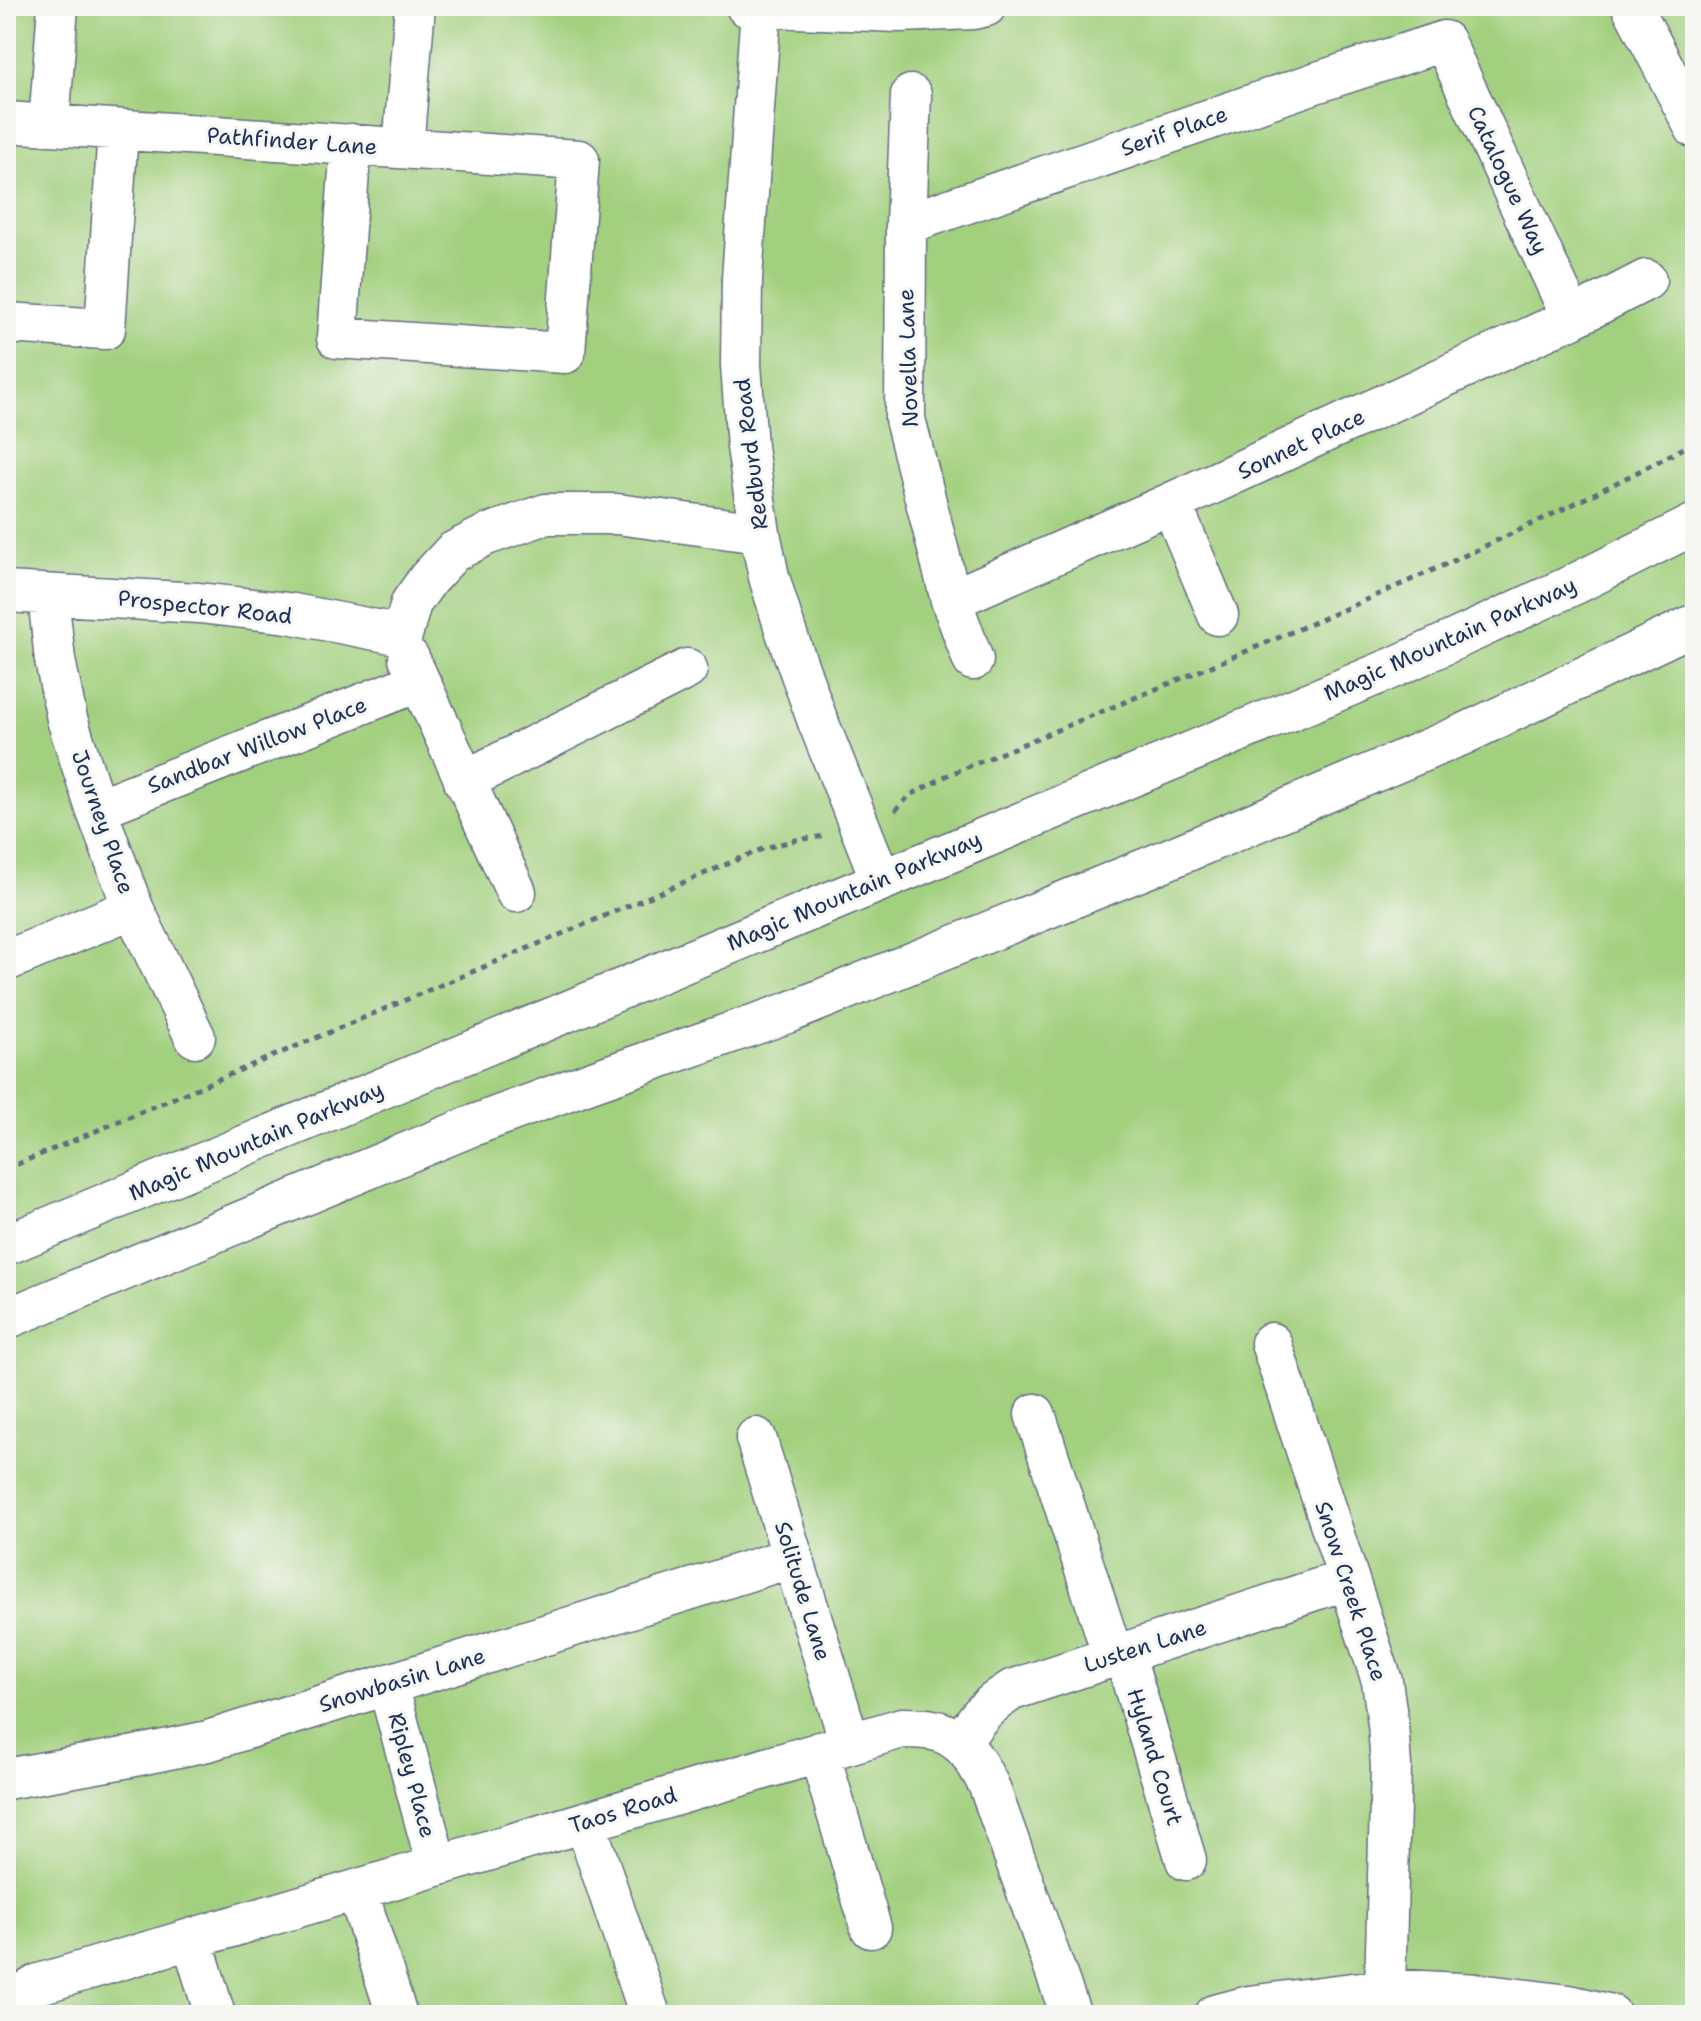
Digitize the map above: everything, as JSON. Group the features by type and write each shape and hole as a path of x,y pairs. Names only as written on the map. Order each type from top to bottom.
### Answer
{"street":[{"path":"49,125 58,6"},
{"path":"403,148 415,6"},
{"path":"753,7 899,12 986,6"},
{"path":"1632,6 1695,128"},
{"name":"Redburd Road","path":"753,7 742,279 741,365 747,447 769,577 817,719 881,880"},
{"name":"Serif Place","path":"906,224 1444,41"},
{"name":"Catalogue Way","path":"1444,41 1572,318"},
{"name":"Novella Lane","path":"911,95 906,224 905,419 951,600 973,660"},
{"name":"Pathfinder Lane","path":"6,122 351,144 579,160 565,353 337,338 351,144"},
{"path":"6,323 105,329 118,130"},
{"name":"Sonnet Place","path":"951,600 1171,503 1572,318 1646,280"},
{"path":"1171,503 1218,615"},
{"path":"516,892 418,682 402,635 411,603 453,552 486,535 546,514 617,514 760,533"},
{"name":"Magic Mountain Parkway","path":"6,1245 1395,667 1575,584 1695,524"},
{"name":"Prospector Road","path":"6,592 199,603 288,613 402,635"},
{"name":"Journey Place","path":"48,596 55,660 67,719 96,809 133,908 195,1037"},
{"path":"6,1319 469,1127 790,1012 1152,866 1464,734 1695,624"},
{"path":"464,781 687,669"},
{"name":"Sandbar Willow Place","path":"96,809 418,682"},
{"path":"6,961 133,908"},
{"name":"Snow Creek Place","path":"1271,1343 1382,1681 1391,1766 1385,1989"},
{"name":"Hyland Court","path":"1035,1414 1186,1860"},
{"name":"Solitude Lane","path":"756,1438 793,1557 871,1928"},
{"name":"Snowbasin Lane","path":"6,1779 208,1741 793,1557"},
{"name":"Lusten Lane","path":"961,1743 989,1704 1012,1690 1348,1579"},
{"name":"Ripley Place","path":"388,1685 437,1866"},
{"name":"Taos Road","path":"6,2004 39,1984 902,1728 936,1730 961,1743"},
{"path":"961,1743 978,1763 989,1786 1071,2015"},
{"path":"585,1822 650,2015"},
{"path":"357,1890 397,2015"},
{"path":"192,1939 215,2015"},
{"path":"1215,2015 1249,2006 1385,1989 1478,1994 1569,2005 1611,2015"}],"path":[{"path":"896,810 909,796 946,776 1470,554 1695,442"},
{"path":"6,1169 765,848 820,838"}],"green space":[{"path":"6,6 1695,6 1695,2015 6,2015"}]}
